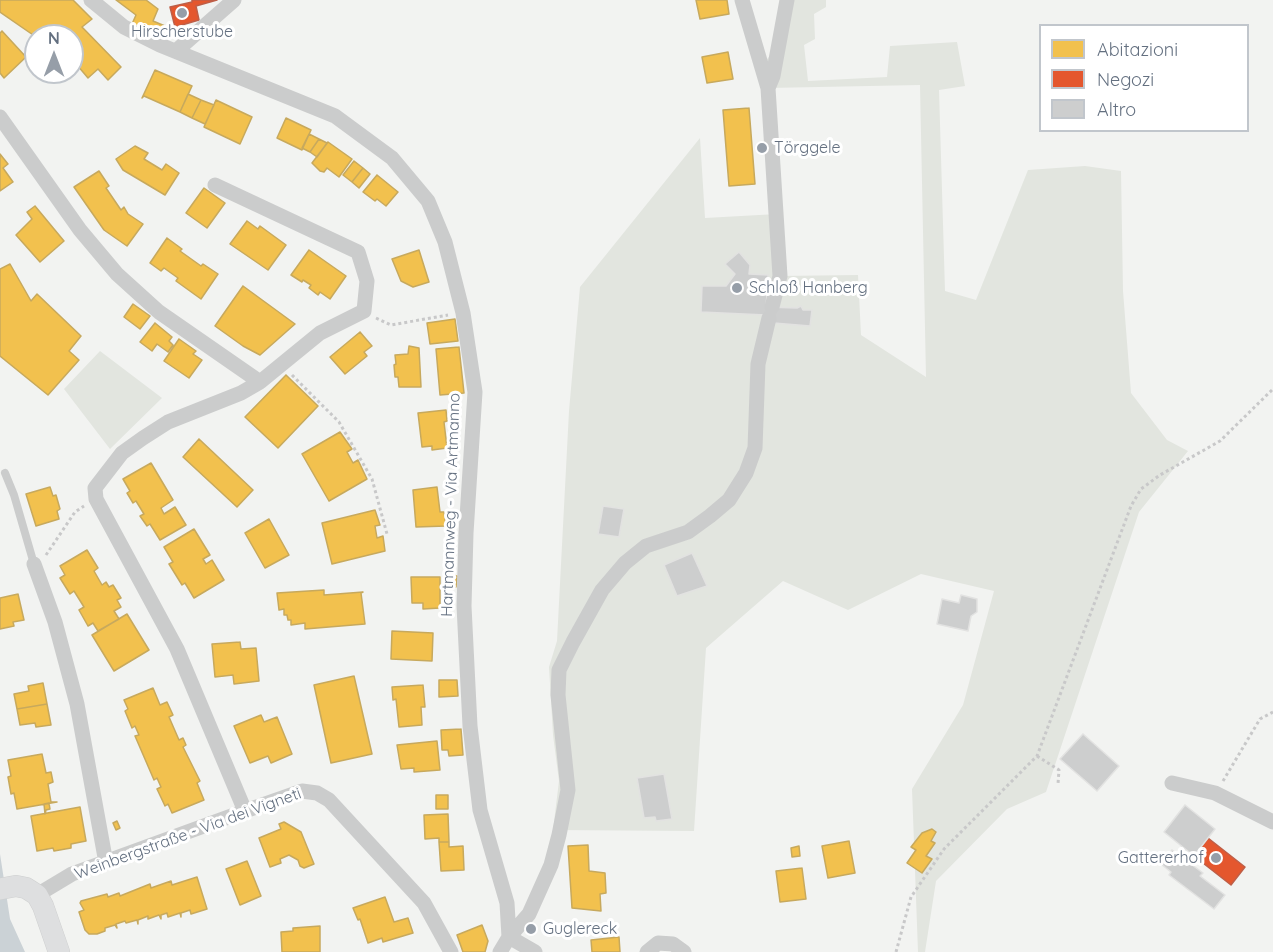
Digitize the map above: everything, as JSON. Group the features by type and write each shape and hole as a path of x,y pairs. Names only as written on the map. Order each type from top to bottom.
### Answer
{"street":[{"name":"Hartmannweg - Via Artmanno","path":"91,0 124,27 176,51 335,116 393,159 428,201 445,242 463,313 475,392 464,595 470,726 480,810 507,903 509,938"},
{"path":"176,51 234,0"},
{"path":"500,952 529,914 551,865 568,790 558,695 560,670 573,642 602,590 625,563 646,546 688,532 729,500 746,473 755,448 758,364 780,276 768,88 742,0"},
{"path":"768,88 773,76 787,0"},
{"path":"0,117 80,230 117,274 159,312 260,382"},
{"path":"215,185 358,252 367,281 364,311 320,333 283,365 241,393 168,422 143,438 122,453 95,488 96,499 177,649 245,811"},
{"path":"34,564 55,622 77,704 106,863"},
{"path":"1172,783 1215,793 1273,822"},
{"name":"Weinbergstraße - Via dei Vigneti","path":"37,895 72,874 302,791 317,793 329,800 424,903 451,952"},
{"path":"4,888 27,888 37,895 59,952"},
{"path":"509,938 535,952"},
{"path":"647,952 658,943 672,944 684,952"}],"lane":[{"path":"5,472 34,564"}],"path":[{"path":"364,311 391,325 463,313"},
{"path":"283,365 339,422 372,479 387,534"},
{"path":"896,952 911,897 944,849 1037,756 1131,507 1141,489 1160,475 1220,441 1273,388"},
{"path":"34,564 45,557 75,512 96,499"},
{"path":"1215,793 1260,719 1273,712"},
{"path":"1037,756 1059,770 1058,784"}],"shaded area":[{"path":"787,0 826,0 826,7 814,14 815,39 804,45 808,81 887,77 890,46 957,42 965,86 939,90 945,291 976,300 1028,170 1085,166 1121,171 1123,291 1131,393 1167,440 1188,451 1139,512 1046,792 1007,809 936,881 925,952 918,952 912,789 963,705 994,591 921,574 848,610 783,581 706,648 694,831 553,830 559,781 553,735 549,667 557,641 569,411 580,287 700,138 705,218 777,214 780,276 858,275 861,335 926,377 920,85 768,88 766,61 779,42"},
{"path":"100,351 162,398 110,449 64,389"},
{"path":"0,854 10,919 25,952 0,952"}],"building: Abitazioni":[{"path":"0,0 73,0 92,19 84,25 24,24 24,29 0,12"},
{"path":"116,0 146,0 158,9 153,21 165,26 161,38 132,24 136,15"},
{"path":"696,0 727,0 729,14 700,19"},
{"path":"84,29 121,67 108,80 98,69 88,78 84,73"},
{"path":"2,31 24,55 24,59 4,78 0,73 0,33"},
{"path":"728,52 733,79 707,83 702,57"},
{"path":"155,70 192,86 180,112 144,96 142,98"},
{"path":"188,94 201,100 192,118 180,112"},
{"path":"201,100 214,105 205,124 192,118"},
{"path":"216,100 252,117 240,144 204,127"},
{"path":"749,108 755,184 729,186 723,110"},
{"path":"286,118 311,130 302,150 277,138"},
{"path":"309,134 319,139 310,152 302,148"},
{"path":"319,139 327,143 317,157 310,152"},
{"path":"328,142 352,159 339,177 327,168 324,172 320,171 312,163"},
{"path":"135,146 148,153 144,159 162,170 166,164 179,173 165,195 123,170 116,159"},
{"path":"0,154 8,164 3,168 13,182 0,191"},
{"path":"354,161 363,168 352,182 343,175"},
{"path":"363,168 370,174 359,188 352,182"},
{"path":"99,171 109,186 106,188 121,210 124,207 128,214 143,224 127,246 104,230 74,187"},
{"path":"377,175 398,192 386,206 363,192"},
{"path":"204,188 225,203 207,228 186,213"},
{"path":"35,206 64,241 40,262 16,235 32,219 27,212"},
{"path":"247,221 258,229 260,226 286,245 268,270 230,244"},
{"path":"167,238 201,266 203,264 218,274 201,299 176,281 178,278 164,268 161,271 150,263"},
{"path":"309,250 346,276 330,299 320,292 318,295 309,288 311,285 291,275"},
{"path":"419,250 429,282 413,287 401,281 392,259"},
{"path":"10,264 31,301 37,294 81,336 69,351 79,360 48,395 0,356 0,269"},
{"path":"243,286 295,324 260,355 215,326"},
{"path":"133,304 150,316 140,329 124,317"},
{"path":"455,319 458,341 430,344 427,323"},
{"path":"155,323 172,337 169,341 173,345 168,352 157,344 152,351 140,342"},
{"path":"360,332 372,346 364,352 367,356 345,374 330,357"},
{"path":"179,339 196,351 193,354 202,360 189,378 164,361"},
{"path":"409,346 419,348 421,387 399,387 398,377 395,377 395,355 408,354"},
{"path":"459,347 464,393 440,395 436,349"},
{"path":"286,375 318,406 278,448 245,417"},
{"path":"446,410 447,421 444,422 447,448 432,450 432,446 422,447 418,413"},
{"path":"340,432 352,449 347,452 353,463 358,460 367,479 329,501 302,454"},
{"path":"199,439 253,490 237,507 183,457"},
{"path":"151,463 173,500 161,508 164,514 175,507 186,525 160,540 150,524 147,526 140,516 144,514 136,501 133,503 127,493 130,491 123,479"},
{"path":"50,487 53,496 56,495 60,509 57,511 59,519 36,526 26,494"},
{"path":"437,487 440,512 444,512 446,526 416,527 413,490"},
{"path":"375,510 380,525 375,526 377,538 383,536 385,551 332,564 322,523"},
{"path":"269,519 289,555 265,568 245,533"},
{"path":"194,529 210,555 203,559 206,564 212,560 224,580 194,598 185,583 182,585 169,564 173,562 164,547"},
{"path":"87,550 98,568 94,571 102,585 106,582 109,587 113,585 121,598 117,600 121,607 114,611 119,619 98,631 93,623 88,626 79,610 84,607 74,591 70,594 60,578 65,575 60,566"},
{"path":"444,575 457,576 456,587 443,587"},
{"path":"411,577 440,577 440,608 423,609 423,603 412,603"},
{"path":"324,590 324,595 363,592 361,593 365,624 305,629 305,623 291,625 291,620 284,615 284,609 279,610 277,593"},
{"path":"18,594 24,620 13,622 14,626 0,629 0,598"},
{"path":"127,614 149,650 114,671 92,635"},
{"path":"392,631 433,633 432,661 391,659"},
{"path":"240,642 241,649 256,648 259,681 234,684 233,675 215,677 212,644"},
{"path":"354,676 372,754 331,763 314,685"},
{"path":"439,680 457,680 458,696 439,697"},
{"path":"43,683 47,704 17,709 14,694 29,691 28,686"},
{"path":"423,685 425,707 421,707 422,725 399,727 396,699 393,700 392,687"},
{"path":"153,688 160,705 167,702 173,715 169,717 179,740 183,738 186,745 183,747 200,781 197,783 204,800 172,813 168,804 165,806 157,789 161,787 157,778 154,780 135,736 139,735 135,726 132,728 125,711 128,709 124,700"},
{"path":"47,704 51,725 36,727 35,723 20,725 17,709"},
{"path":"261,715 264,722 277,717 292,754 271,763 268,756 250,763 234,726"},
{"path":"461,729 463,755 449,756 448,750 442,750 441,730"},
{"path":"437,741 440,770 414,772 414,768 401,769 397,745"},
{"path":"42,754 46,773 51,772 53,782 48,784 51,802 57,802 17,809 14,793 11,794 8,760"},
{"path":"436,795 448,795 448,809 436,809"},
{"path":"49,803 50,809 46,810 45,814 44,804"},
{"path":"80,807 86,841 71,844 71,848 37,851 31,816"},
{"path":"448,814 449,842 439,842 439,838 425,839 424,815"},
{"path":"117,821 120,828 116,830 113,823"},
{"path":"284,822 301,832 314,864 304,868 300,866 298,860 289,855 280,859 281,863 270,867 259,838 281,829 279,824"},
{"path":"932,829 936,832 931,841 935,843 926,856 932,859 922,873 907,863 916,850 911,847 922,833"},
{"path":"849,841 855,873 828,878 822,846"},
{"path":"439,842 449,842 449,847 463,846 464,870 441,871"},
{"path":"588,845 589,871 605,873 606,893 600,894 601,911 572,908 568,846"},
{"path":"799,846 800,856 792,857 791,848"},
{"path":"247,861 261,896 240,905 226,869"},
{"path":"802,868 806,899 780,902 776,871"},
{"path":"197,877 207,909 191,914 190,910 181,913 181,917 180,913 168,917 167,913 161,915 161,919 159,915 148,919 148,916 138,920 138,924 137,920 126,923 125,921 116,924 117,928 115,925 105,928 105,931 97,934 89,934 85,930 79,912 84,910 81,901 107,894 108,897 119,893 120,896 150,884 151,888 171,881 172,885"},
{"path":"385,897 394,922 408,918 413,933 383,942 382,938 368,943 360,919 358,920 353,908"},
{"path":"482,925 488,941 485,952 463,952 457,935"},
{"path":"320,926 320,952 282,952 281,932 293,931 293,928"},
{"path":"619,937 620,952 592,952 591,940"}],"building: Negozi":[{"path":"192,0 217,0 196,6 199,20 175,27 170,7 192,2"},
{"path":"1208,838 1245,867 1231,885 1194,856"}],"building: Altro":[{"name":"Schloß Hanberg","path":"739,252 750,265 749,274 768,275 768,284 772,285 771,294 767,294 766,307 797,308 801,306 803,310 812,310 810,326 774,323 766,315 701,312 702,286 726,286 735,274 725,264"},
{"path":"603,506 624,509 619,537 598,534"},
{"path":"692,553 707,586 677,596 664,565"},
{"path":"961,595 977,599 977,612 971,616 968,631 937,624 942,599 959,603"},
{"path":"1083,734 1119,766 1097,791 1060,759"},
{"path":"664,774 672,819 656,821 655,817 644,818 637,778"},
{"path":"1185,805 1215,829 1194,856 1164,832"},
{"path":"1172,850 1203,873 1200,876 1225,895 1214,909 1169,875 1171,872 1161,864"}],"place":[{"name":"Hirscherstube","path":"182,13"},
{"name":"Törggele","path":"762,148"},
{"name":"Schloß Hanberg","path":"737,288"},
{"name":"Gattererhof","path":"1216,858"},
{"name":"Guglereck","path":"531,929"}]}
